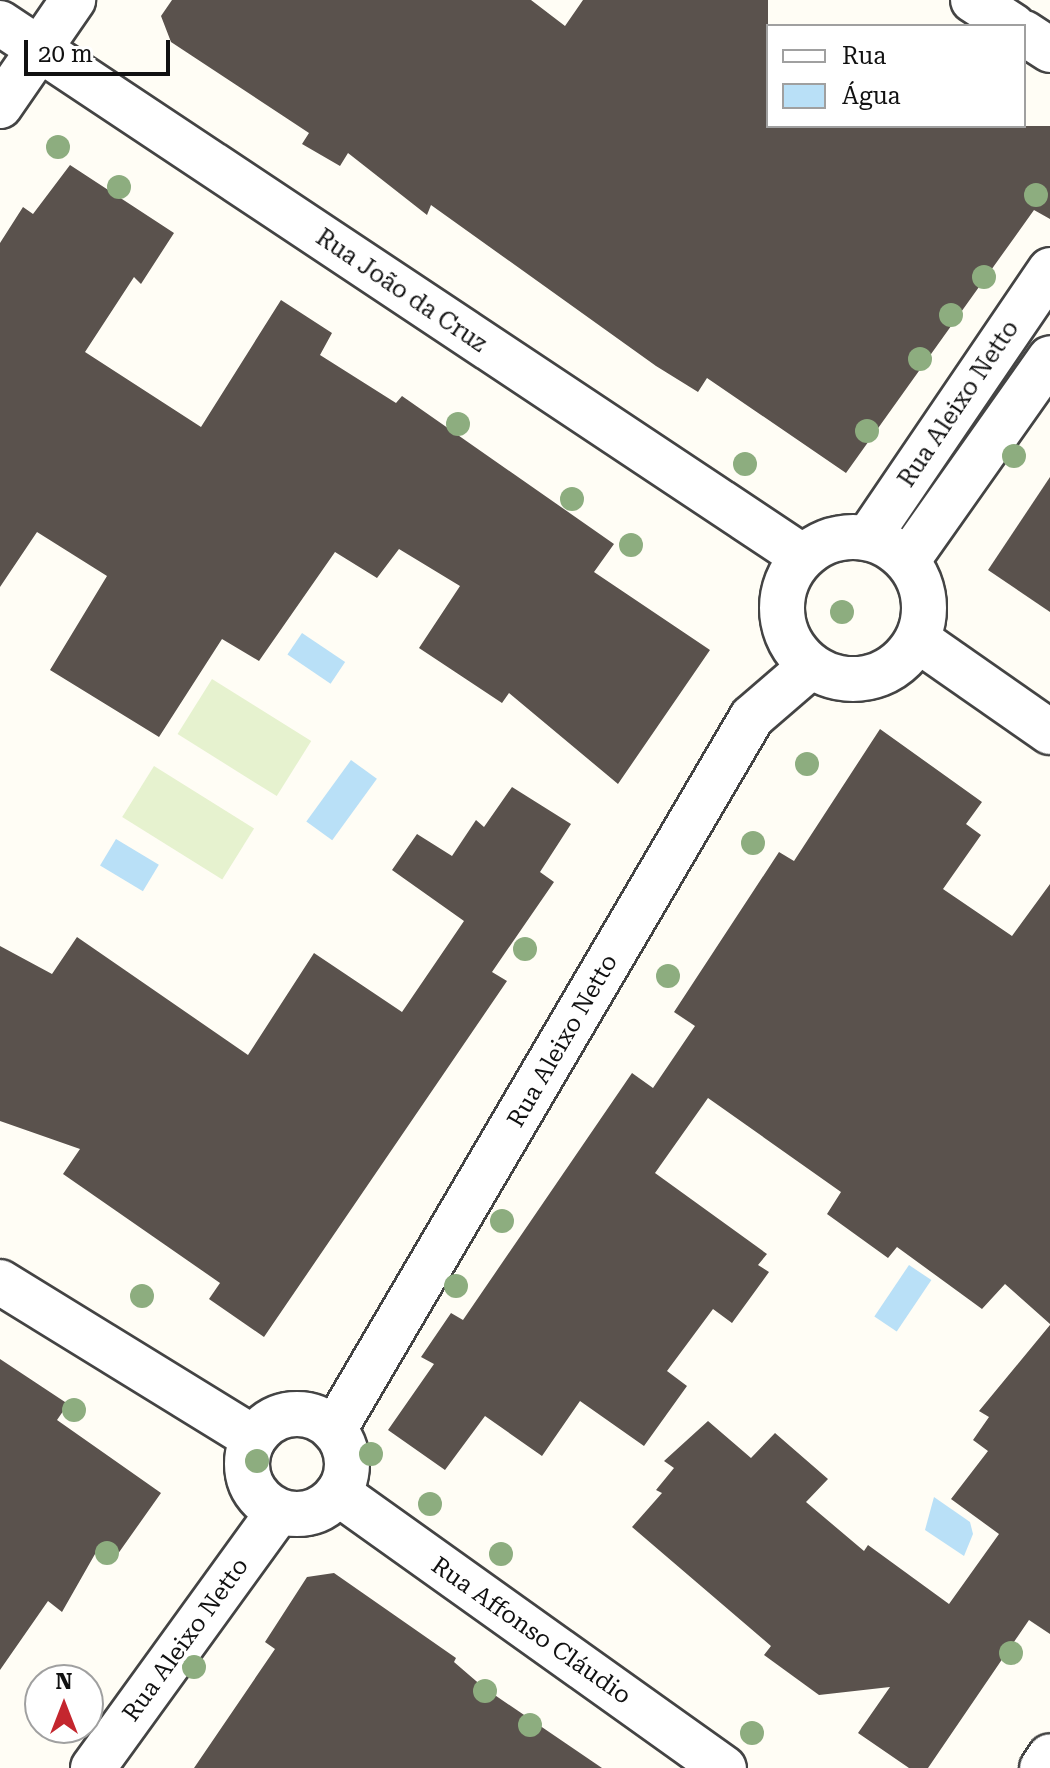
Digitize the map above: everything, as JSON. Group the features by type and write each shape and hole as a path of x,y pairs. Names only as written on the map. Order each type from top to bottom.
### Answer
{"street":[{"path":"0,106 73,0"},
{"path":"973,0 1010,24"},
{"name":"Rua João da Cruz","path":"0,23 803,557"},
{"path":"1026,34 1050,50"},
{"name":"Rua Aleixo Netto","path":"868,538 1050,270"},
{"name":"Rua Aleixo Netto","path":"907,561 1050,358"},
{"path":"868,538 907,561 922,585 925,612 918,640 893,667 858,680 810,667 790,643 781,613 785,582 803,557 833,539 868,538"},
{"path":"918,640 1050,732"},
{"name":"Rua Aleixo Netto","path":"334,1430 752,717 810,667"},
{"path":"0,1282 254,1438"},
{"path":"292,1414 315,1417 334,1430 347,1461 338,1493 312,1513 279,1511 260,1499 249,1480 247,1459 254,1438 270,1421 292,1414"},
{"name":"Rua Affonso Cláudio","path":"338,1493 724,1768"},
{"name":"Rua Aleixo Netto","path":"93,1768 279,1511"},
{"path":"1042,1768 1050,1756"}],"green space":[{"path":"212,679 311,741 277,796 178,734"},
{"path":"154,766 254,829 222,879 122,817"}],"water":[{"path":"302,633 345,662 331,684 287,655"},
{"path":"351,760 377,779 332,840 306,821"},
{"path":"116,839 159,865 143,891 100,866"},
{"path":"909,1265 931,1280 897,1331 874,1316"},
{"path":"934,1497 970,1522 973,1534 964,1556 925,1530"}],"building":[{"path":"172,0 531,0 565,26 583,0 768,0 766,128 1050,126 1050,219 1034,210 846,473 707,378 698,392 656,366 431,205 427,215 348,153 340,166 302,144 309,133 171,42 161,16"},
{"path":"70,165 174,233 141,284 134,277 85,352 201,427 281,300 332,333 320,355 396,403 402,396 614,544 594,572 710,650 618,784 509,693 502,703 419,648 460,586 399,549 377,578 335,552 259,661 222,639 159,737 50,670 107,576 37,532 0,587 0,243 23,207 33,214"},
{"path":"1050,477 1050,612 988,570"},
{"path":"880,729 982,802 966,824 981,835 943,889 1012,936 1050,884 1050,1324 1005,1284 982,1309 897,1247 888,1258 827,1214 841,1192 708,1098 655,1173 767,1254 758,1265 769,1272 732,1323 713,1309 667,1371 687,1386 644,1446 580,1401 542,1456 485,1416 445,1470 388,1430 434,1364 421,1357 451,1313 463,1320 632,1073 653,1088 695,1026 674,1012 779,852 794,861"},
{"path":"512,787 571,824 540,872 554,882 492,972 507,981 264,1337 209,1299 220,1283 63,1174 80,1149 0,1121 0,946 52,974 77,937 248,1055 314,953 402,1012 464,921 392,870 417,834 452,856 476,820 484,827"},
{"path":"1050,1325 1050,1634 1029,1620 928,1768 909,1768 858,1733 890,1687 819,1695 764,1655 771,1646 632,1527 662,1493 656,1490 674,1468 664,1461 708,1421 751,1458 775,1433 828,1479 806,1502 864,1551 868,1545 949,1604 999,1534 951,1499 988,1451 973,1440 989,1417 979,1411"},
{"path":"0,1359 68,1404 57,1420 161,1493 115,1558 99,1547 62,1612 48,1601 0,1670"},
{"path":"334,1573 456,1658 454,1662 483,1687 602,1768 194,1768 275,1649 265,1642 307,1577"}]}
